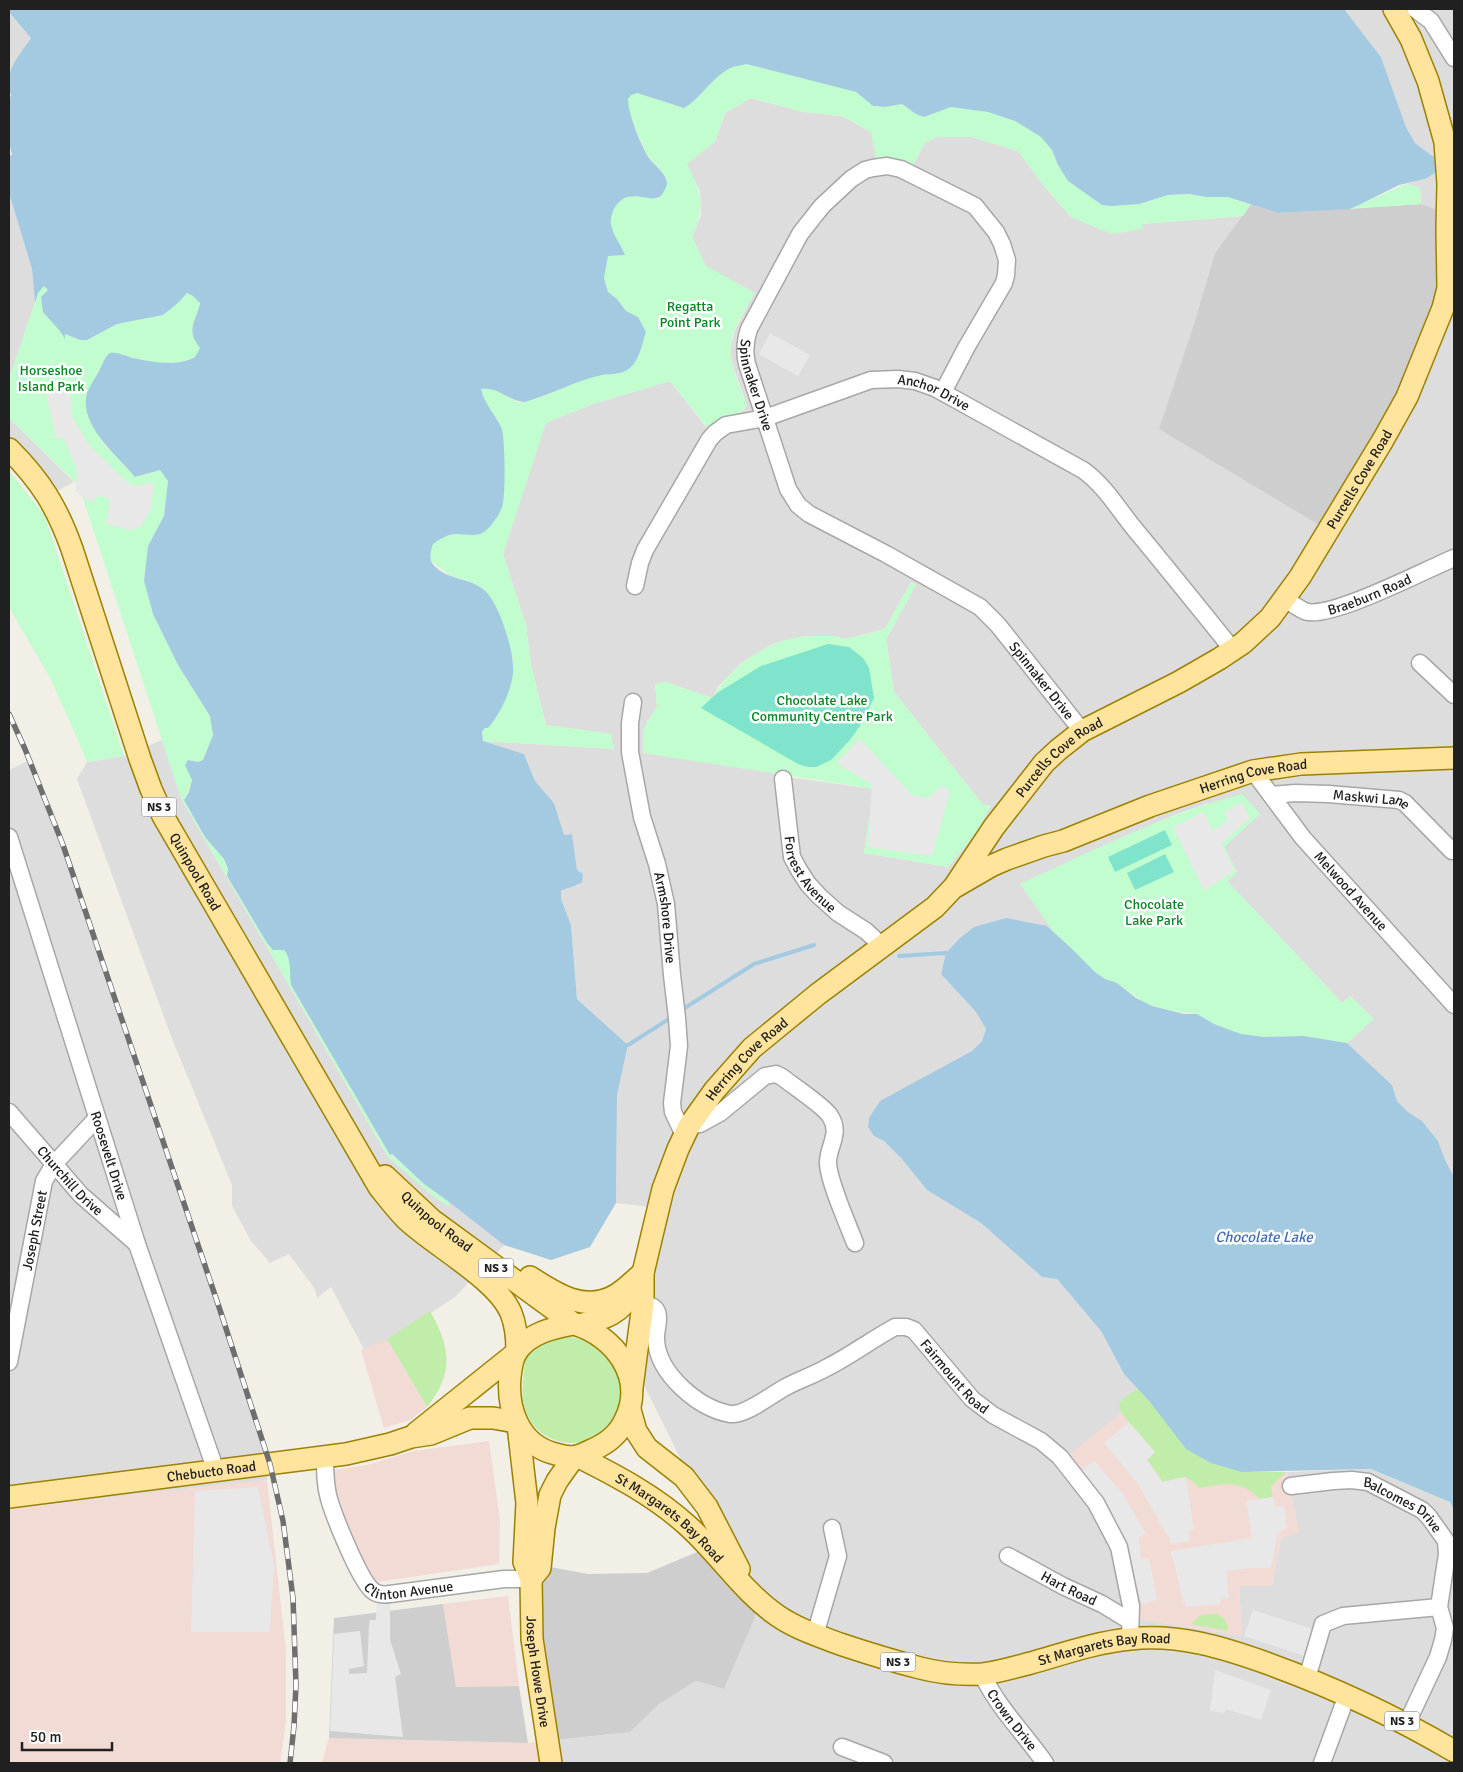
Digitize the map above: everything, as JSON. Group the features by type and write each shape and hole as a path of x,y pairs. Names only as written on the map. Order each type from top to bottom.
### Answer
{"main road":[{"name":"Purcells Cove Road","path":"953,888 989,835 1044,764 1058,750 1082,731 1179,682 1233,650 1256,633 1285,599 1300,577 1356,486 1407,397 1443,308 1451,281 1447,229 1448,184 1445,142 1428,81 1412,39 1394,9"},
{"name":"Quinpool Road","path":"9,449 45,491 61,519 150,789 163,816 379,1186 406,1219 473,1272 505,1301 511,1311 515,1326 516,1352"},
{"name":"Herring Cove Road","path":"632,1387 643,1304 643,1273 663,1189 686,1131 719,1084 752,1048 811,999 935,907 953,888 985,869 1048,856 1063,841 1150,806 1254,771 1301,764 1454,758"},
{"path":"1005,816 1002,838 1010,865"},
{"name":"Herring Cove Road","path":"935,907 962,896 1010,865"},
{"name":"Quinpool Road","path":"356,1146 420,1209 460,1242 576,1325"},
{"path":"420,1209 432,1212 545,1287 574,1301 593,1302 608,1299 643,1273"},
{"name":"Herring Cove Road","path":"576,1325 606,1317 622,1308 643,1273"},
{"path":"576,1325 595,1334 615,1349 627,1367 632,1387 630,1410 625,1422 611,1438 595,1449 575,1456 545,1450 529,1440 517,1424 509,1390 512,1364 516,1352 534,1336 544,1331 576,1325"},
{"name":"Chebucto Road","path":"411,1437 516,1352"},
{"name":"St Margarets Bay Road","path":"630,1410 636,1431 647,1448 684,1477 707,1507 752,1594"},
{"name":"Chebucto Road","path":"9,1497 357,1452 411,1437 431,1434 456,1422 470,1418 493,1418 517,1424"},
{"name":"Joseph Howe Drive","path":"517,1424 527,1504 524,1562 531,1579 532,1640 551,1763"},
{"name":"St Margarets Bay Road","path":"575,1456 624,1480 656,1500 687,1525 752,1594 776,1615 796,1627 815,1635 892,1661 924,1669 982,1674 1007,1670 1106,1642 1130,1630 1153,1637 1184,1640 1235,1652 1307,1678 1407,1723 1454,1751"},
{"name":"Joseph Howe Drive","path":"531,1579 540,1568 550,1495 575,1456"}],"street":[{"path":"1415,9 1431,21 1454,58"},
{"name":"Spinnaker Drive","path":"944,392 966,348 1004,283 1007,267 1005,250 996,232 975,206 901,168 878,167 865,170 851,179 810,220 800,234 749,329 745,346 746,359 788,489 798,505 809,514 886,554 980,607 998,625 1082,731"},
{"name":"Anchor Drive","path":"635,586 645,550 711,437 720,428 726,425 765,418 877,379 898,379 925,384 944,392 1093,477 1233,650"},
{"name":"Braeburn Road","path":"1285,599 1307,612 1324,612 1346,606 1454,558"},
{"path":"1420,663 1454,695"},
{"name":"Armshore Drive","path":"633,702 630,723 630,752 642,818 657,864 666,904 679,1046 672,1103 673,1112 686,1131"},
{"name":"Melwood Avenue","path":"1254,771 1309,845 1454,1005"},
{"name":"Forrest Avenue","path":"783,778 792,857 808,884 819,896 838,913 866,931 882,946"},
{"name":"Maskwi Lane","path":"1271,795 1296,793 1329,794 1399,800 1405,803 1452,851"},
{"name":"Roosevelt Drive","path":"9,837 136,1244 216,1471"},
{"path":"686,1131 720,1113 765,1076 776,1074 782,1077 830,1115 834,1126 835,1138 828,1158 829,1172 855,1243"},
{"name":"Churchill Drive","path":"9,1112 81,1195 136,1244"},
{"name":"Joseph Street","path":"9,1362 44,1180 54,1164 97,1118"},
{"name":"Fairmount Road","path":"643,1304 655,1308 658,1312 656,1341 662,1362 673,1378 699,1402 718,1411 733,1414 746,1410 786,1387 826,1368 895,1327 906,1327 914,1330 972,1399 992,1415 1041,1441 1060,1457 1096,1503 1119,1547 1131,1606 1130,1630"},
{"name":"Clinton Avenue","path":"325,1457 324,1473 329,1500 359,1573 377,1594 384,1595 504,1579 531,1579"},
{"name":"Balcomes Drive","path":"1291,1486 1352,1480 1368,1482 1422,1510 1446,1541 1447,1554 1439,1608"},
{"path":"815,1635 838,1556 832,1528"},
{"name":"Hart Road","path":"1008,1556 1063,1586 1102,1604 1130,1630"},
{"path":"1307,1678 1323,1624 1344,1616 1439,1608 1445,1628 1443,1640 1438,1657 1407,1723"},
{"name":"Crown Drive","path":"982,1674 1002,1709 1045,1763"},
{"path":"1322,1763 1347,1695"},
{"path":"842,1747 884,1763"}],"shaded area":[{"path":"1344,9 1454,9 1454,215 1421,204 1420,188 1406,184 1425,179 1441,160 1415,143 1406,127 1381,57"},
{"path":"9,12 31,38 9,73"},
{"path":"751,98 804,112 842,116 871,132 883,159 912,167 925,143 938,137 972,137 1018,151 1044,186 1071,217 1143,229 1141,224 1243,216 1215,253 1193,327 1454,272 1454,1177 1438,1141 1422,1121 1408,1112 1397,1101 1392,1085 1347,1043 1373,1018 1350,996 1343,1004 1227,881 1237,872 1224,847 1208,803 1174,815 1021,884 1054,932 1047,926 944,965 941,974 976,1012 986,1029 982,1041 874,1136 884,1141 901,1158 927,1190 981,1223 1042,1277 1057,1279 1101,1331 1124,1374 1138,1389 1121,1413 1067,1458 1123,1542 1137,1593 1138,1619 1242,1636 1239,1585 1272,1586 1281,1538 1299,1532 1286,1472 1371,1469 1450,1502 1454,1510 1454,1763 551,1763 546,1741 630,1732 659,1704 696,1681 724,1689 754,1620 757,1605 695,1488 643,1383 660,1208 616,1203 617,1095 628,1045 577,999 571,925 561,899 561,891 568,887 578,886 572,834 564,835 554,803 535,781 524,754 483,741 614,749 610,734 546,725 531,665 526,625 503,554 545,423 593,404 670,381 707,428 725,417 742,412 747,405 732,364 730,348 735,330 754,293 706,267 692,237 701,215 700,191 686,164 715,142 725,113","holes":["911,582 916,585 886,639 894,692 983,805 991,805 976,833 948,867 864,853 874,789 794,778 774,773 646,722 654,714 657,706 655,684 666,682 712,698 718,687 740,664 769,646 782,641 807,636 832,636 846,639 885,629"]},
{"path":"9,193 32,269 35,303 9,379"},
{"path":"1251,204 1278,213 1421,204 1454,215 1429,346 1331,532 1159,429 1215,253"},
{"path":"770,333 810,355 798,376 759,354"},
{"path":"69,386 72,416 88,444 128,483 137,486 154,482 151,509 141,527 129,530 106,524 110,499 99,495 91,503 75,491 77,471 64,438 56,438 46,392"},
{"path":"9,418 74,482 51,494 9,454"},
{"path":"860,739 912,795 928,798 943,785 950,792 932,856 868,847 872,784 836,763"},
{"path":"162,740 181,798 388,1157 449,1206 449,1202 504,1245 455,1297 367,1355 331,1287 317,1298 315,1289 289,1254 270,1263 251,1241 232,1206 232,1185 171,1036 77,779 87,762 125,756"},
{"path":"30,760 63,845 264,1444 270,1464 267,1480 9,1509 9,770"},
{"path":"1242,802 1250,818 1221,844 1234,871 1204,891 1173,827 1204,812 1213,831 1228,820 1224,812"},
{"path":"387,1339 427,1407 410,1420 384,1428 361,1350"},
{"path":"1138,1389 1150,1402 1242,1472 1286,1472 1299,1532 1281,1538 1272,1586 1239,1586 1242,1636 1138,1619 1137,1593 1123,1542 1067,1457 1121,1413"},
{"path":"1129,1422 1155,1452 1147,1460 1162,1482 1186,1477 1194,1530 1189,1531 1190,1541 1170,1544 1169,1535 1167,1535 1138,1484 1104,1443"},
{"path":"489,1441 500,1521 499,1564 377,1582 368,1575 335,1497 331,1478 334,1470 367,1465 414,1451"},
{"path":"1094,1460 1123,1494 1146,1534 1139,1538 1141,1559 1149,1558 1157,1600 1142,1605 1126,1544 1113,1515 1080,1472"},
{"path":"267,1480 286,1651 286,1722 280,1763 9,1763 9,1509"},
{"path":"258,1487 274,1565 270,1632 191,1632 195,1491"},
{"path":"1273,1497 1275,1508 1284,1506 1287,1529 1277,1535 1271,1568 1226,1571 1229,1598 1220,1599 1221,1604 1186,1607 1185,1602 1183,1602 1171,1551 1252,1538 1246,1501"},
{"path":"721,1546 757,1605 754,1620 724,1689 696,1681 659,1704 630,1732 546,1741 529,1563 588,1574 647,1573 697,1552"},
{"path":"377,1594 390,1594 390,1640 401,1674 395,1677 403,1737 330,1731 334,1634 360,1631 364,1666 349,1669 349,1674 367,1673 369,1624 370,1620 376,1620"},
{"path":"508,1596 519,1686 456,1687 443,1604"},
{"path":"443,1604 456,1687 519,1686 528,1743 329,1738 334,1618"},
{"path":"1253,1610 1313,1629 1305,1656 1244,1636"},
{"path":"1215,1670 1271,1690 1261,1720 1226,1709 1224,1713 1210,1711"},
{"path":"329,1738 528,1743 546,1741 551,1763 322,1763"}],"green space":[{"name":"Regatta Point Park","path":"746,64 856,92 873,106 885,107 902,104 924,117 951,107 988,112 1015,121 1041,137 1052,150 1058,165 1068,181 1102,205 1139,204 1168,195 1189,194 1206,197 1228,197 1251,204 1243,216 1142,224 1143,229 1112,234 1071,217 1044,186 1018,151 972,137 938,137 925,143 912,167 883,159 876,159 871,132 842,116 804,112 751,98 725,113 715,142 687,164 699,192 701,207 692,237 706,266 755,293 736,326 731,347 734,372 747,405 742,412 725,417 708,428 670,381 593,404 546,423 503,554 526,625 531,665 546,725 611,734 614,749 483,741 482,733 496,718 510,686 513,660 507,641 483,588 463,579 452,577 432,562 430,555 433,544 448,536 465,534 502,507 503,466 498,420 489,409 482,396 481,389 491,388 517,402 533,400 588,378 621,373 638,317 626,311 617,299 608,292 604,278 608,256 625,255 612,231 611,216 619,202 628,197 640,196 658,199 665,176 646,153 628,111 628,99 631,95 637,93 684,108 721,74 731,68"},
{"path":"1406,184 1420,188 1421,204 1349,209 1357,206"},
{"name":"Horseshoe Island Park","path":"44,286 48,290 43,312 61,331 63,336 65,334 91,338 117,324 163,315 187,293 199,301 199,308 192,329 195,341 200,348 195,357 181,362 158,363 120,354 107,355 96,376 87,412 104,444 135,477 160,470 168,481 164,516 148,546 144,581 153,614 178,665 210,716 213,735 203,760 198,762 188,760 191,780 184,799 207,837 224,859 228,875 268,944 274,950 284,950 288,956 291,971 290,978 391,1154 424,1184 449,1202 449,1207 388,1157 181,798 79,486 9,418 9,379 38,293"},
{"path":"9,471 45,516 124,756 87,762 50,678 9,607"},
{"name":"Chocolate Lake Community Centre Park","path":"911,582 916,585 886,639 894,692 983,805 991,805 976,833 948,867 864,853 874,789 643,753 643,730 657,706 655,684 666,682 712,698 730,674 741,664 753,655 780,642 809,636 843,638 862,636 885,629"},
{"path":"828,644 849,647 863,658 869,668 874,698 860,726 831,760 816,767 798,764 701,708 717,693 761,666"},
{"name":"Chocolate Lake Park","path":"1242,794 1260,814 1224,847 1237,873 1227,881 1342,1003 1350,996 1374,1019 1347,1043 1304,1036 1264,1037 1241,1034 1214,1024 1197,1014 1167,1010 1146,1004 1117,983 1105,979 1095,972 1054,932 1020,884 1157,823 1213,802"},
{"path":"1165,830 1172,845 1115,872 1108,857"},
{"path":"1165,854 1174,872 1135,890 1127,873"},
{"path":"430,1311 442,1337 446,1360 442,1383 427,1407 387,1339"},
{"path":"557,1336 581,1339 595,1345 613,1362 620,1380 622,1391 619,1413 609,1428 595,1438 577,1443 559,1441 542,1433 530,1420 523,1400 526,1351"},
{"path":"1138,1389 1150,1402 1242,1472 1286,1472 1271,1486 1273,1497 1260,1499 1246,1488 1224,1484 1199,1488 1187,1478 1163,1482 1147,1459 1155,1452 1121,1413 1120,1402"},
{"path":"1217,1614 1225,1621 1228,1631 1191,1624 1201,1615"}],"water":[{"path":"9,9 1344,9 1381,57 1406,127 1415,143 1431,155 1442,160 1438,171 1425,179 1399,185 1349,209 1278,213 1228,197 1206,197 1189,194 1168,195 1139,204 1112,206 1102,205 1068,181 1058,165 1052,150 1041,137 1015,121 988,112 951,107 924,117 902,104 885,107 873,106 856,92 746,64 731,68 721,74 684,108 637,93 631,95 628,99 628,105 637,134 648,157 664,175 667,184 660,196 655,198 634,196 620,201 614,209 611,218 613,232 625,255 608,256 604,278 608,292 617,299 626,311 638,317 646,332 639,355 631,367 624,372 602,375 525,402 493,390 481,389 502,430 505,468 502,507 494,521 481,534 454,534 447,536 433,544 431,554 432,563 437,569 449,576 477,585 489,595 505,628 509,641 513,673 510,688 501,709 488,728 485,728 482,732 483,741 524,754 535,781 554,803 564,835 572,834 577,870 583,874 582,882 561,891 561,899 571,925 577,999 628,1045 617,1095 616,1203 590,1247 551,1260 504,1245 424,1184 392,1154 390,1155 291,985 287,954 284,950 273,950 267,943 227,876 228,869 224,859 205,837 184,800 189,792 192,780 185,765 188,760 198,762 203,760 213,735 210,716 178,665 153,614 144,581 148,546 164,516 168,481 160,470 135,477 101,439 88,417 86,405 88,390 110,353 164,363 180,362 195,357 200,348 192,331 200,303 187,293 163,315 117,324 87,340 80,340 65,334 65,339 43,312 41,297 48,290 44,286 38,293 35,303 32,269 9,193 9,156 12,155 9,142 9,101 11,95 9,79 13,65 31,38 9,12"},
{"name":"Chocolate Lake","path":"1006,918 1047,926 1095,972 1105,979 1117,983 1136,998 1152,1006 1184,1014 1197,1014 1214,1024 1241,1034 1264,1037 1304,1036 1347,1043 1392,1085 1397,1101 1408,1112 1422,1121 1438,1141 1454,1177 1454,1510 1450,1502 1371,1469 1242,1472 1211,1463 1186,1449 1150,1402 1124,1374 1101,1331 1057,1279 1042,1277 981,1223 927,1190 901,1158 884,1141 874,1136 868,1127 869,1118 880,1101 972,1051 982,1041 986,1029 976,1012 941,974 946,953 960,938 974,927"}],"waterway":[{"path":"680,1011 754,964 814,945"},
{"path":"899,956 946,953"},
{"path":"628,1045 672,1017"}],"railway":[{"path":"9,714 63,845 270,1464 283,1521 293,1598 296,1685 290,1763"}]}
